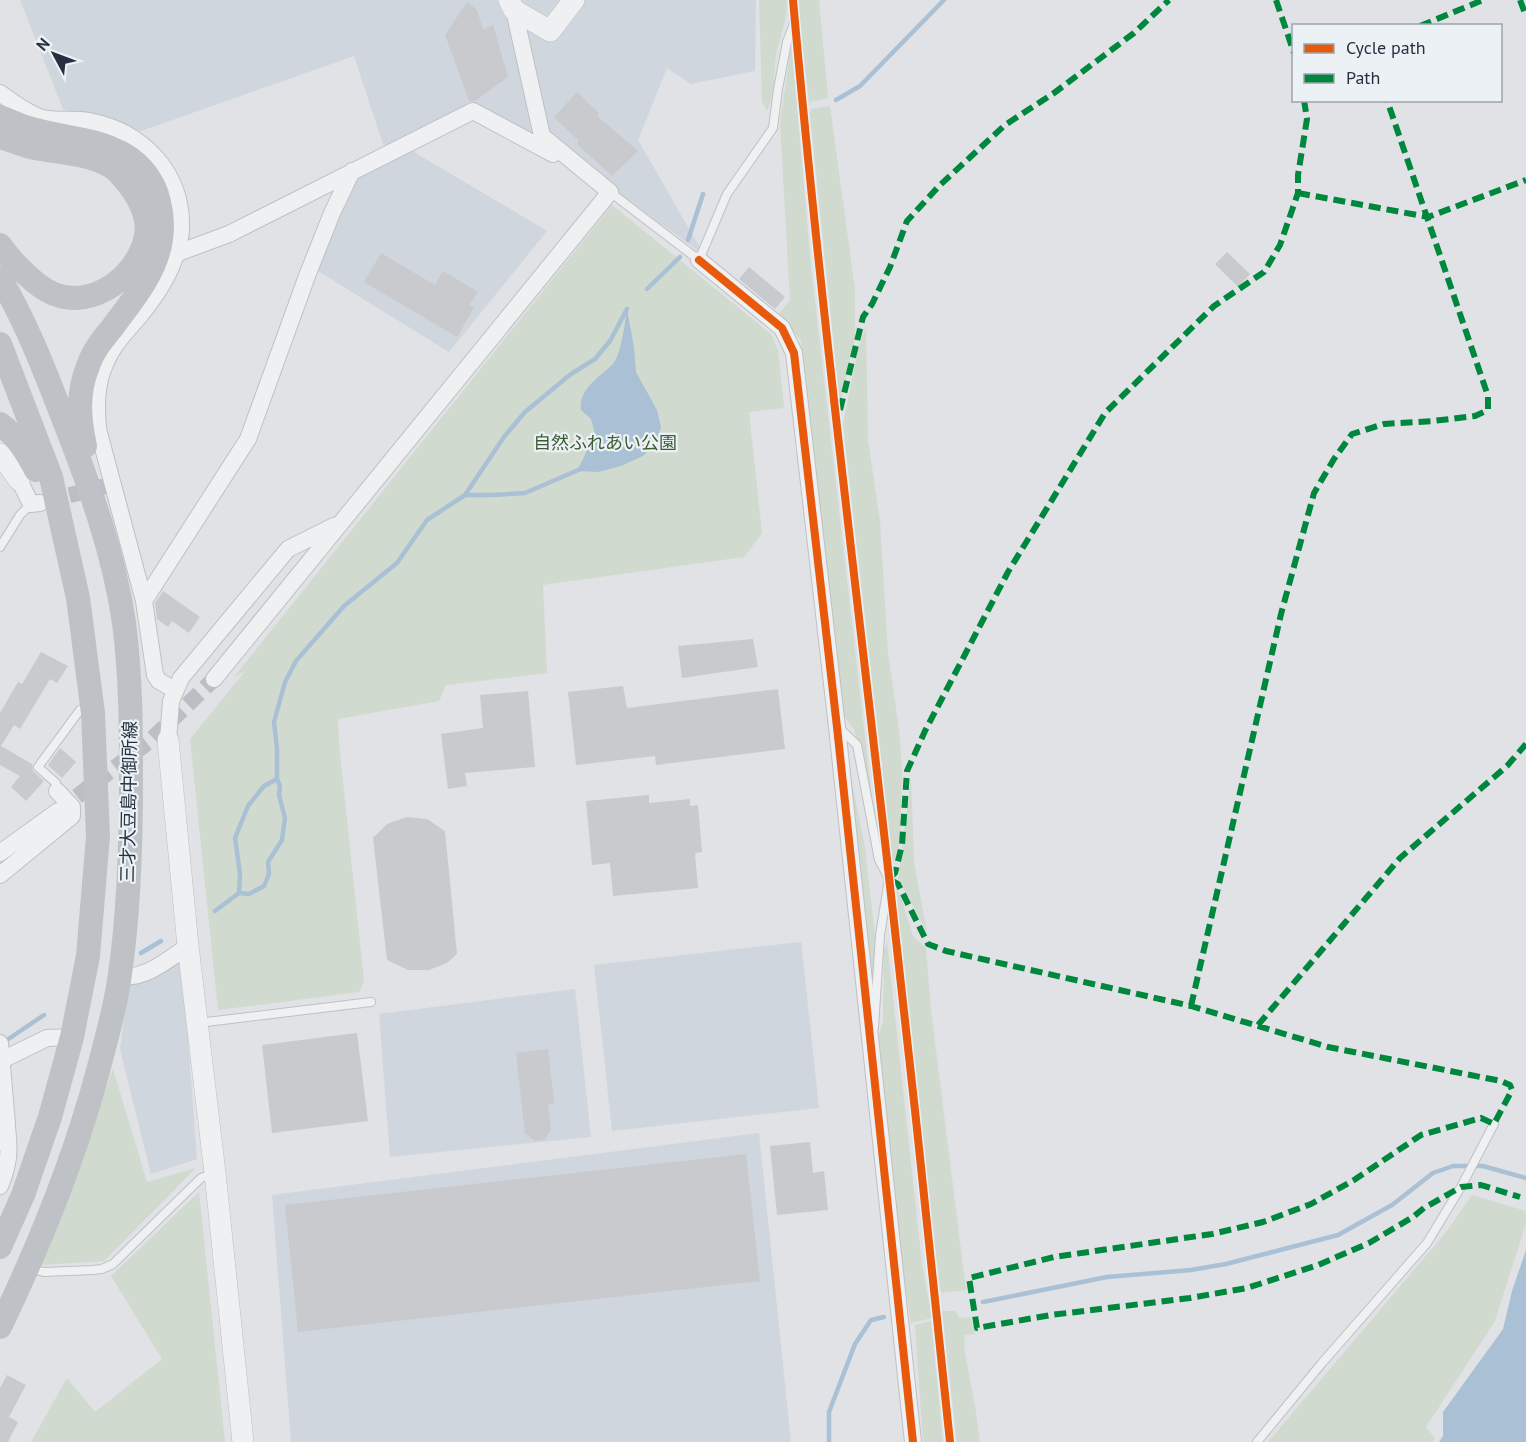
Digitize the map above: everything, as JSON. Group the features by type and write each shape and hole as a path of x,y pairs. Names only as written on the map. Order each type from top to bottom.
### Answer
{"main road":[{"path":"0,117 26,127 108,146 128,157 145,171 158,194 162,213 163,238 156,263 146,282 95,349 81,385 79,411 82,431 104,528"},
{"path":"0,137 30,147 97,160 113,168 139,199 146,220 146,235 141,254 120,279 96,296 73,298 53,294 20,270 0,245"},
{"name":"三才大豆島中御所線","path":"0,278 15,302 50,383 104,528 124,622 131,716 128,892 120,976 106,1042 87,1112 58,1197 29,1268 0,1327"},
{"name":"三才大豆島中御所線","path":"0,344 51,477 78,598 93,713 98,836 88,956 72,1037 50,1116 23,1195 0,1247"},
{"path":"0,424 24,446 63,532"}],"street":[{"path":"511,5 550,31 574,0"},
{"path":"214,679 610,192 542,136 511,5"},
{"path":"0,93 14,104 40,117 88,121 128,135 146,147 159,160 169,176 177,198 181,228 175,254 164,283 113,349 100,377 96,413 110,485 144,601 155,675 159,681 175,690"},
{"path":"175,254 229,234 473,111 587,172"},
{"path":"144,601 248,439 307,276 332,213 352,171"},
{"path":"699,260 782,328 794,353 837,727 913,1442"},
{"path":"0,454 35,503"},
{"path":"243,1442 215,1173 188,946 168,740 169,711 181,678 288,549 340,523"},
{"path":"0,875 72,816 72,807 57,791"},
{"path":"0,853 58,811"},
{"path":"120,976 129,978 138,976 188,946"},
{"path":"1,1061 47,1038 72,1037"},
{"path":"0,1043 10,1152 0,1186"},
{"path":"0,1142 7,1124"}],"lane":[{"path":"610,192 699,260 727,194 773,128 782,70 795,21"},
{"path":"0,547 20,515 35,503"},
{"path":"57,791 56,783 38,767 80,710"},
{"path":"837,727 857,745 879,860 889,879 880,935 876,1017 871,1046"},
{"path":"198,1023 371,1002"},
{"path":"1257,1442 1322,1363 1427,1243 1461,1187 1494,1125"},
{"path":"29,1268 45,1272 102,1269 113,1264 201,1178 215,1173"}],"shaded area":[{"path":"20,0 756,0 755,71 691,84 667,68 638,140 704,255 588,171 474,107 384,147 354,56 141,131 63,109"},
{"path":"409,149 547,231 449,352 313,268 355,174"},
{"path":"801,942 819,1108 612,1131 594,965"},
{"path":"182,959 197,1159 151,1174 120,1049 129,984"},
{"path":"575,989 591,1137 390,1157 379,1014"},
{"path":"759,1133 791,1442 291,1442 272,1195"}],"green space":[{"path":"759,0 787,0 776,58 772,97 767,111 762,101"},
{"path":"797,0 819,0 828,98 809,102"},
{"path":"792,49 811,266 874,815 871,811 854,729 843,715 804,387 801,340 778,315 790,300 780,123"},
{"path":"830,106 855,290 855,337 840,404 810,115 811,109"},
{"name":"自然ふれあい公園","path":"612,205 771,334 778,350 784,408 749,412 762,533 744,557 543,585 547,673 446,685 439,701 338,719 364,981 359,992 218,1010 190,739 245,671 234,677"},
{"path":"866,327 868,440 880,521 888,652 900,737 902,772 900,841 893,865 843,424 858,349"},
{"path":"847,757 865,848 875,936 873,992"},
{"path":"911,777 914,862 927,932 898,879"},
{"path":"896,889 901,897 913,936 926,948 931,1010 966,1290 941,1293 921,1142"},
{"path":"887,942 922,1264 932,1318 911,1323 896,1227 878,1037 883,1021 884,950"},
{"path":"113,1069 147,1182 196,1168 104,1261 40,1265"},
{"path":"199,1192 225,1442 31,1442 67,1378 95,1412 162,1359 111,1276"},
{"path":"1472,1195 1526,1211 1526,1223 1495,1321 1426,1427 1435,1438 1432,1442 1268,1442 1447,1231"},
{"path":"942,1311 956,1311 959,1318 970,1317 975,1334 965,1335 964,1347 980,1442 957,1442"},
{"path":"931,1321 943,1442 923,1442 915,1325"}],"water":[{"path":"627,309 636,372 657,410 661,427 656,442 643,456 621,466 598,472 577,471 595,434 591,419 581,410 583,396 590,384 615,361 622,339"},
{"path":"1526,1250 1526,1442 1439,1442 1443,1436 1443,1412 1503,1329 1512,1291"}],"building":[{"path":"467,2 477,10 483,30 493,25 508,77 475,101 469,101 445,35"},
{"path":"577,92 599,113 597,116 638,151 612,176 577,144 579,141 554,117"},
{"path":"1227,252 1250,274 1238,287 1215,264"},
{"path":"381,253 435,285 443,271 478,292 469,305 474,308 457,337 364,282"},
{"path":"749,267 785,297 775,309 739,279"},
{"path":"163,591 200,617 189,633 172,621 168,627 157,619 155,603"},
{"path":"753,639 758,667 682,678 678,646"},
{"path":"41,652 68,666 57,683 50,679 20,729 14,725 1,746 32,764 33,771 44,781 26,801 11,787 20,776 0,765 0,713 18,682 22,684"},
{"path":"623,686 627,708 778,689 785,749 656,765 655,756 576,765 568,692"},
{"path":"528,691 535,767 465,773 467,786 448,789 441,734 483,728 480,695"},
{"path":"60,748 76,762 62,778 48,765"},
{"path":"649,795 649,803 690,799 690,806 698,805 702,852 695,853 698,888 613,896 610,863 592,865 586,801"},
{"path":"407,817 427,819 445,831 457,954 447,963 429,970 408,970 387,960 373,838 387,824"},
{"path":"357,1033 368,1121 272,1133 262,1045"},
{"path":"548,1049 554,1103 548,1104 551,1130 544,1140 535,1141 525,1133 516,1053"},
{"path":"810,1142 813,1173 824,1171 828,1210 777,1215 770,1146"},
{"path":"746,1154 760,1281 298,1332 285,1205"},
{"path":"7,1375 26,1385 9,1417 18,1422 8,1442 0,1442 0,1388"}],"waterway":[{"path":"836,100 860,86 944,0"},
{"path":"688,240 703,194"},
{"path":"647,289 680,257"},
{"path":"215,911 239,893 240,874 235,838 248,806 264,786 277,779 274,722 285,682 296,661 344,606 397,563 427,520 465,495 504,437 525,412 571,374 595,359 610,341 627,309"},
{"path":"465,495 525,493 583,468"},
{"path":"239,893 249,894 264,886 269,874 268,862 282,840 285,818 277,779"},
{"path":"141,953 161,941"},
{"path":"4,1042 44,1015"},
{"path":"983,1302 1107,1277 1191,1270 1226,1264 1338,1235 1392,1205 1433,1173 1453,1166 1483,1166 1526,1178"},
{"path":"829,1442 829,1412 855,1344 871,1320 884,1317"}],"tunnel":[{"path":"46,501 106,486"},
{"path":"58,811 151,740 214,679"}],"marked path":[{"path":"840,410 863,317 890,267 907,221 939,186 1005,125 1054,93 1134,33 1169,0"},
{"path":"1276,0 1292,47"},
{"path":"1425,24 1483,0"},
{"path":"1520,0 1526,16"},
{"path":"1304,102 1307,119 1298,175 1298,193 1280,245 1264,272 1214,306 1105,413 1008,572 925,731 907,771 902,845 895,873 889,879 898,884 928,944 946,951 1191,1006 1328,1047 1501,1081 1510,1085 1512,1090 1494,1124 1481,1118 1421,1135 1354,1180 1311,1204 1263,1222 1212,1234 1054,1257 969,1278 977,1328 1051,1315 1190,1298 1247,1288 1318,1265 1369,1243 1461,1187 1481,1185 1520,1197"},
{"path":"1191,1006 1281,614 1314,493 1352,434 1384,424 1475,416 1488,410 1488,396 1388,102"},
{"path":"1298,193 1428,217 1526,180"},
{"path":"1258,1025 1400,858 1507,766 1526,744"}],"cycle path":[{"path":"793,0 826,329 905,1018 950,1442"},
{"path":"699,260 782,328 794,353 837,727 913,1442"}]}
